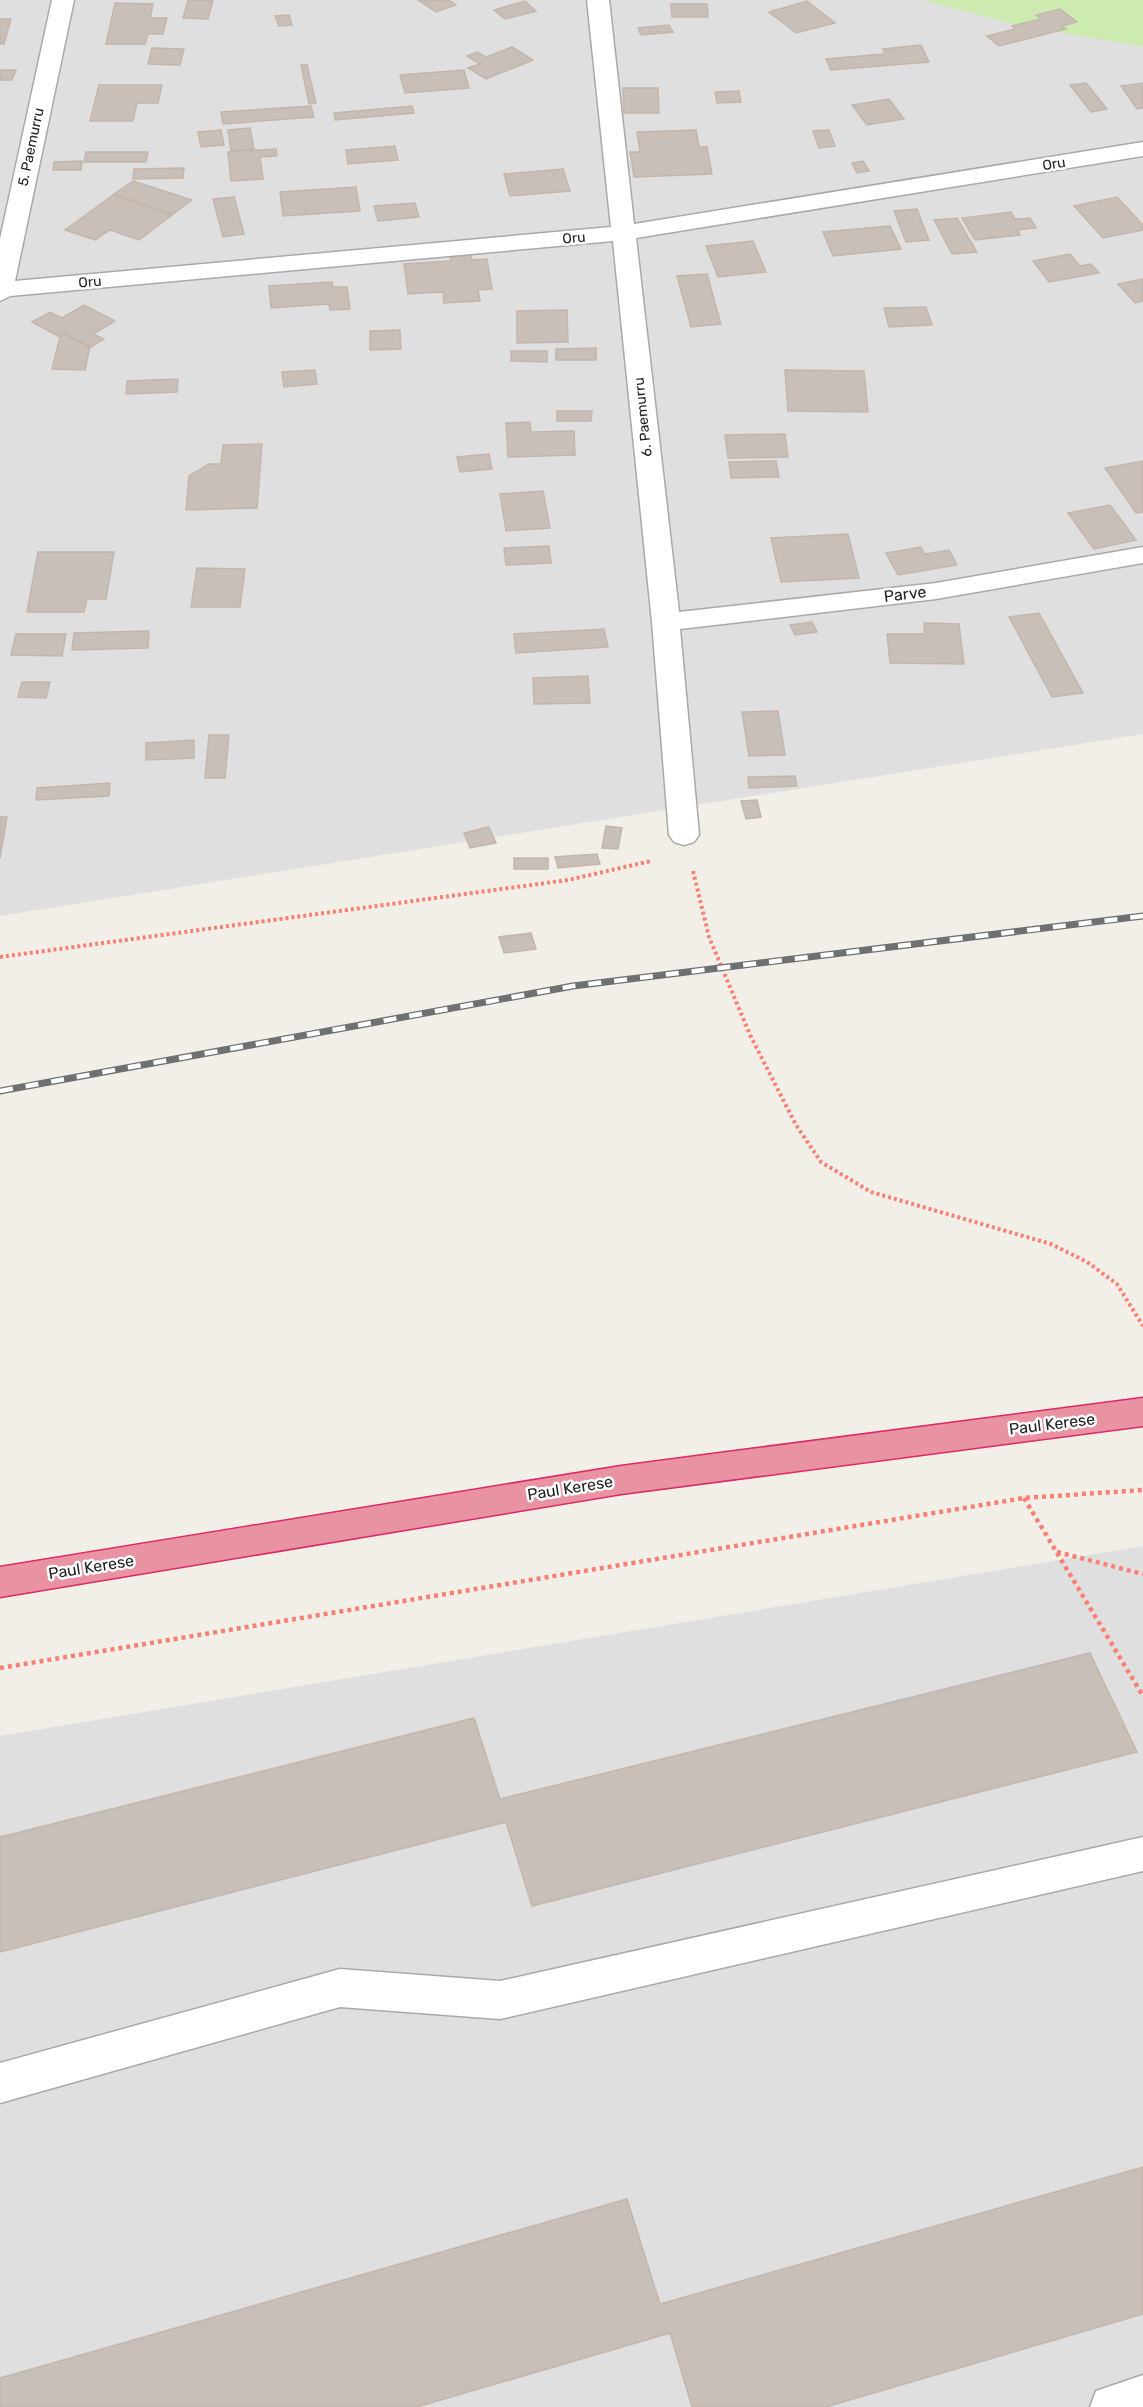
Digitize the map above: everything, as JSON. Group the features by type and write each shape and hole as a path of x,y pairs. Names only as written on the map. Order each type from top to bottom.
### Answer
{"highway":[{"name":"Paul Kerese","path":"0,1582 621,1480 1143,1412"}],"street":[{"name":"5. Paemurru","path":"0,292 63,0"},
{"name":"6. Paemurru","path":"598,0 666,622 684,835"},
{"name":"Oru","path":"0,292 623,233 1143,149"},
{"name":"Parve","path":"666,622 936,591 1143,555"},
{"path":"0,2083 340,1988 500,2000 1143,1854"},
{"path":"1112,2407 1143,2397"}],"path":[{"path":"0,957 568,880 653,860 684,835 709,938 743,1019 796,1125 821,1162 871,1192 1051,1244 1087,1262 1117,1284 1143,1326"},
{"path":"0,1668 1024,1498 1143,1490"},
{"path":"1024,1498 1143,1696"},
{"path":"1056,1552 1143,1574"}],"shaded area":[{"path":"0,0 1122,0 1143,39 1141,43 1143,49 1143,734 0,916"},
{"path":"1143,1546 1143,2407 0,2407 0,1736"}],"green space":[{"path":"922,0 1143,0 1143,47 1014,24"}],"building":[{"path":"188,0 213,0 208,19 183,18"},
{"path":"418,0 449,0 456,5 436,12"},
{"path":"525,1 536,11 505,19 494,10"},
{"path":"807,1 835,23 796,33 769,12"},
{"path":"115,3 153,4 150,18 167,18 163,34 148,34 145,44 106,44"},
{"path":"671,4 707,4 708,17 672,17"},
{"path":"1060,9 1077,22 1062,26 1066,29 999,46 987,36 1015,29 1012,26 1041,19 1036,15"},
{"path":"289,15 292,25 279,26 275,16"},
{"path":"0,19 11,19 4,44 0,44"},
{"path":"669,25 673,32 641,35 638,28"},
{"path":"921,45 929,62 831,70 826,59 885,54 883,49"},
{"path":"512,47 533,60 486,79 468,68 480,64 467,56 477,52 486,57"},
{"path":"152,48 184,49 180,65 148,64"},
{"path":"301,65 307,65 316,103 309,104"},
{"path":"0,70 16,70 12,80 0,80"},
{"path":"464,70 469,88 405,93 400,75"},
{"path":"1086,83 1107,109 1091,112 1070,85"},
{"path":"1143,83 1143,108 1137,109 1121,86"},
{"path":"99,85 162,85 158,103 137,103 133,121 90,121"},
{"path":"623,88 658,88 659,113 624,113"},
{"path":"739,91 741,102 717,103 715,92"},
{"path":"889,99 904,119 867,125 852,105"},
{"path":"311,106 314,117 223,124 221,112"},
{"path":"412,106 414,113 335,120 334,113"},
{"path":"250,128 254,149 231,151 228,130"},
{"path":"221,130 224,145 201,147 198,132"},
{"path":"696,130 699,147 707,147 712,174 634,177 630,152 640,152 637,132"},
{"path":"829,130 835,146 819,148 813,131"},
{"path":"395,146 398,160 348,164 346,150"},
{"path":"276,149 277,156 260,157 263,179 231,181 228,152"},
{"path":"86,152 148,152 146,162 84,162"},
{"path":"82,161 81,170 53,170 54,162"},
{"path":"863,161 869,171 857,173 852,163"},
{"path":"184,168 183,178 133,179 134,169"},
{"path":"563,169 570,191 510,196 504,174"},
{"path":"133,181 192,200 173,214 114,194"},
{"path":"356,187 360,211 283,216 280,192"},
{"path":"113,195 172,215 139,240 110,230 95,240 65,230"},
{"path":"234,197 244,234 223,237 213,199"},
{"path":"1117,197 1143,225 1143,230 1103,238 1074,206"},
{"path":"415,203 419,217 378,221 374,206"},
{"path":"917,209 929,240 906,242 894,211"},
{"path":"1011,212 1015,219 1030,218 1036,228 1017,230 1020,235 975,240 962,218"},
{"path":"957,218 977,252 952,254 934,220"},
{"path":"890,226 901,249 833,256 823,232"},
{"path":"753,241 766,272 718,277 706,246"},
{"path":"1070,254 1080,266 1091,264 1099,273 1049,282 1033,261"},
{"path":"471,255 472,260 487,259 492,289 478,290 480,301 444,303 443,292 408,294 404,264 451,261 450,257"},
{"path":"707,274 721,324 691,327 677,276"},
{"path":"1143,279 1143,301 1135,303 1118,284"},
{"path":"332,282 333,287 347,287 350,309 330,310 329,304 271,308 269,286"},
{"path":"84,305 115,321 93,334 104,339 91,347 65,333 60,337 32,322 50,312 62,318"},
{"path":"926,307 932,325 889,327 884,308"},
{"path":"567,310 568,342 517,343 517,311"},
{"path":"400,330 401,349 370,350 370,331"},
{"path":"64,334 90,347 85,370 52,369 60,337"},
{"path":"596,348 596,360 556,360 556,349"},
{"path":"511,351 547,351 547,362 511,361"},
{"path":"315,370 317,384 284,387 282,372"},
{"path":"785,370 864,371 868,412 788,411"},
{"path":"178,379 177,392 126,394 127,381"},
{"path":"557,411 592,411 591,421 557,421"},
{"path":"530,422 531,432 574,431 575,455 508,457 506,423"},
{"path":"785,434 788,457 728,458 725,435"},
{"path":"262,444 257,508 186,510 189,476 209,464 221,464 223,445"},
{"path":"489,454 492,469 460,472 457,457"},
{"path":"776,461 779,477 731,478 729,462"},
{"path":"1143,461 1143,512 1136,513 1105,468"},
{"path":"543,491 550,528 506,531 500,494"},
{"path":"1110,505 1136,540 1094,549 1068,513"},
{"path":"848,534 859,578 781,582 771,538"},
{"path":"549,546 551,563 506,565 504,548"},
{"path":"921,547 925,554 949,550 957,565 898,575 886,553"},
{"path":"38,552 114,552 106,599 87,599 84,612 27,612"},
{"path":"197,568 245,569 240,607 191,607"},
{"path":"1039,613 1083,693 1052,697 1009,617"},
{"path":"812,622 817,632 795,635 790,625"},
{"path":"924,623 959,624 964,664 890,663 887,634 925,634"},
{"path":"604,629 608,647 516,653 514,634"},
{"path":"149,631 148,648 72,650 74,633"},
{"path":"16,634 66,634 62,656 11,655"},
{"path":"588,676 590,703 534,704 533,678"},
{"path":"22,682 50,682 46,698 18,697"},
{"path":"778,711 785,755 749,756 742,712"},
{"path":"209,735 229,735 225,778 205,778"},
{"path":"194,740 194,758 146,760 146,743"},
{"path":"795,776 797,786 749,788 748,777"},
{"path":"110,783 109,796 36,800 37,788"},
{"path":"757,800 761,817 746,819 741,801"},
{"path":"0,817 7,817 0,858"},
{"path":"606,826 622,828 618,849 602,848"},
{"path":"489,827 496,843 470,848 464,833"},
{"path":"597,854 600,864 558,868 555,857"},
{"path":"514,858 548,858 548,869 514,869"},
{"path":"531,933 536,949 504,953 499,937"},
{"path":"1090,1653 1137,1752 532,1906 506,1822 0,1952 0,1837 474,1718 500,1799"},
{"path":"1143,2167 1143,2314 826,2407 692,2407 670,2333 417,2407 0,2407 0,2378 627,2199 660,2304"}],"railway":[{"path":"0,1091 573,986 1143,916"}]}
